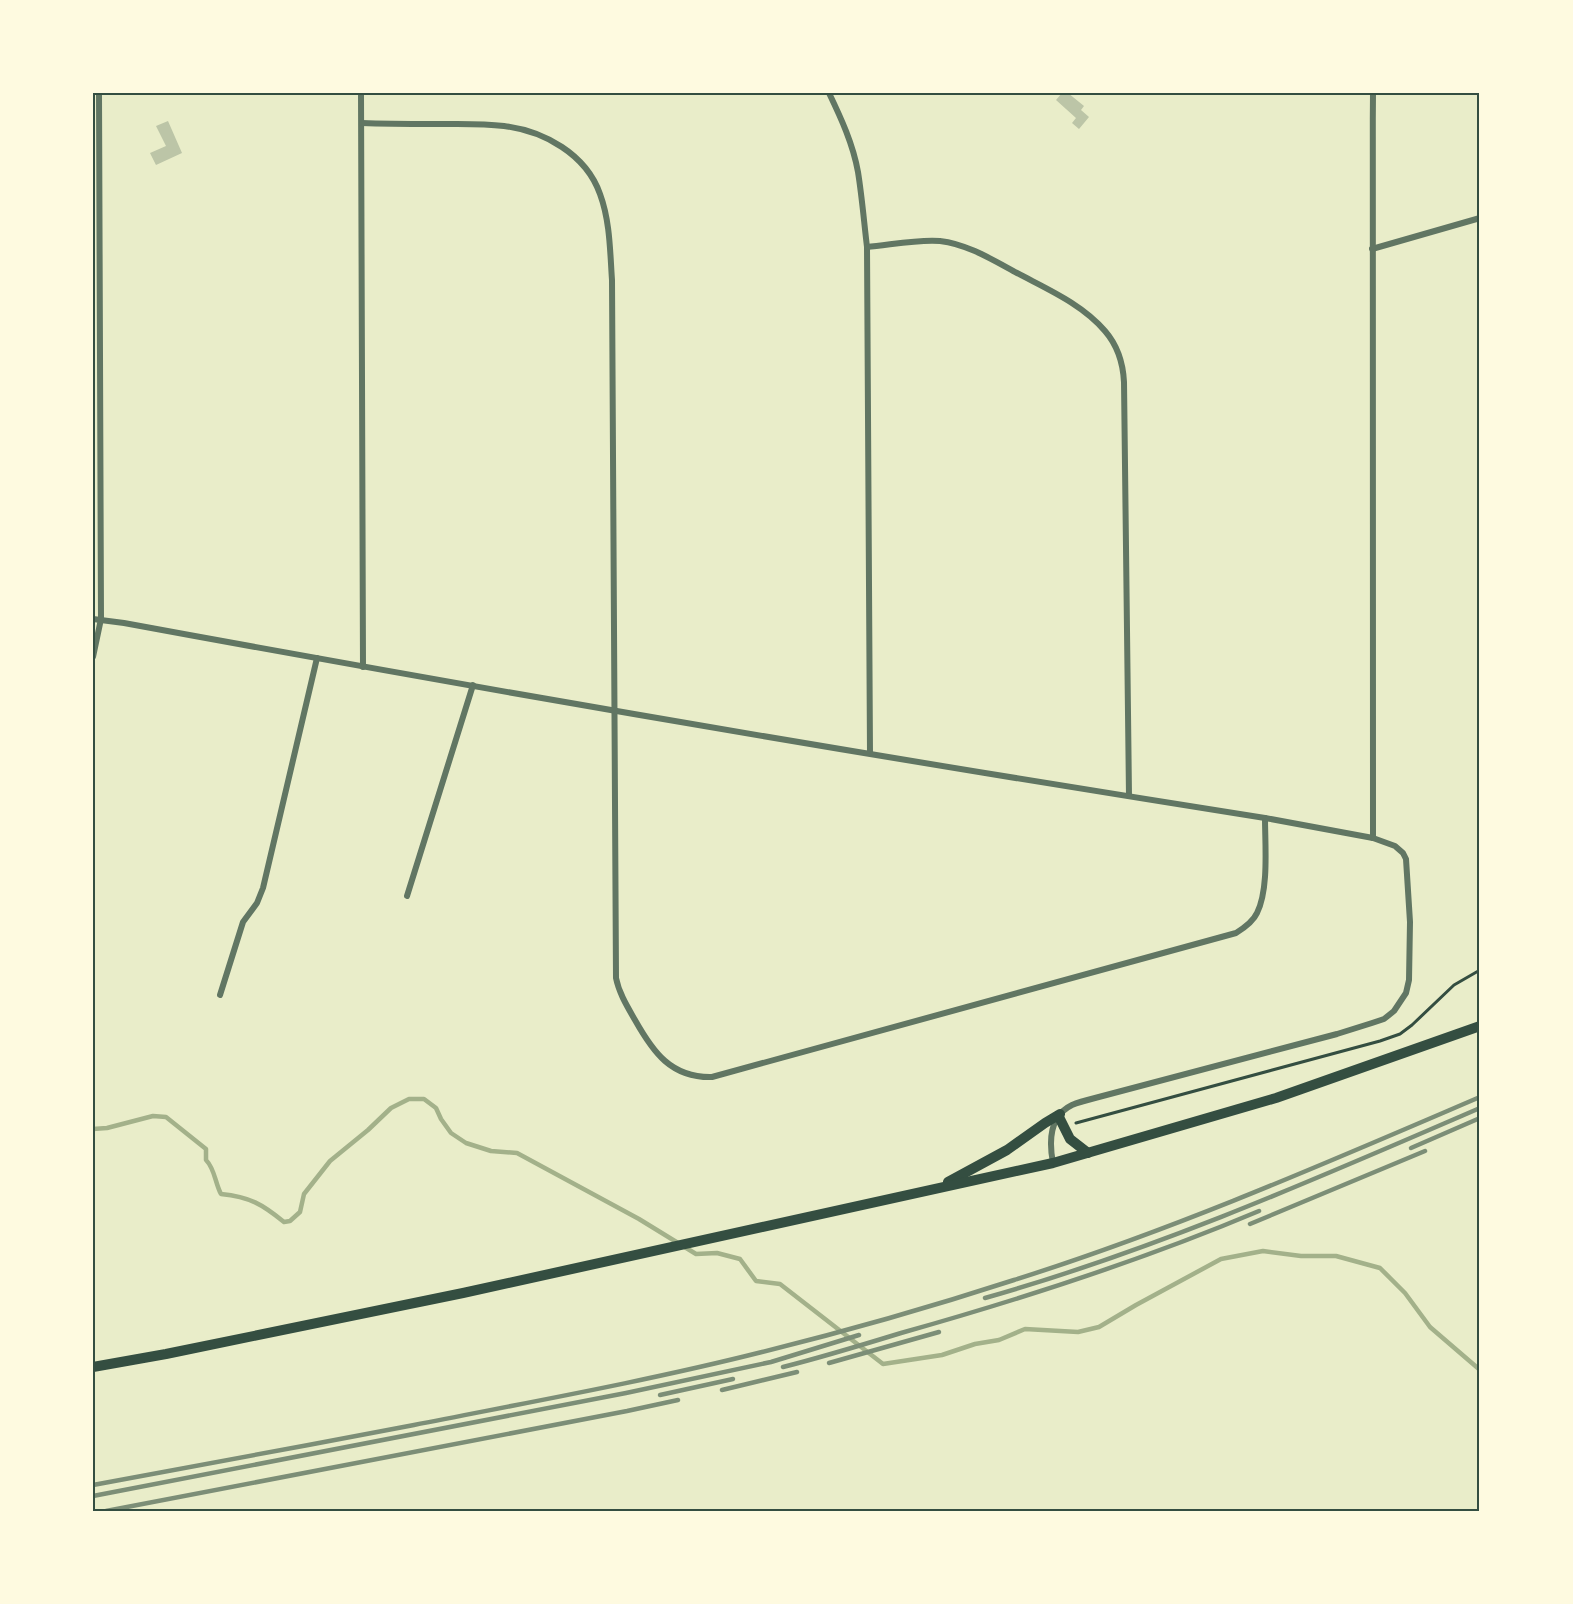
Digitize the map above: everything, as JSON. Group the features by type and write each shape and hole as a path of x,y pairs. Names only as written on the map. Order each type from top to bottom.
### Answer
{"main road":[{"path":"93,1367 463,1293 1053,1163 1276,1098 1480,1026"},
{"path":"940,1187 1007,1150 1045,1123 1061,1119 1070,1139 1088,1153"}],"street":[{"path":"93,657 101,620 99,93"},
{"path":"361,93 363,667"},
{"path":"829,93 846,131 858,172 867,247 870,753"},
{"path":"1373,93 1373,838"},
{"path":"362,123 507,126 544,137 572,154 584,165 600,193 609,232 612,280 616,978 619,990 646,1040 668,1064 697,1078 712,1077 1236,933 1257,915 1261,902 1264,888 1265,818"},
{"path":"1372,249 1480,218"},
{"path":"867,247 930,241 949,242 965,247 1076,306 1095,321 1115,344 1123,367 1124,382 1129,796"},
{"path":"93,619 614,710 1265,818 1373,838 1395,846 1403,854 1406,859 1410,922 1409,980 1406,993 1394,1011 1384,1019 1372,1023 1072,1106 1050,1135 1053,1163"},
{"path":"220,995 243,922 257,903 262,888 317,658"},
{"path":"407,896 473,685"}],"path":[{"path":"1061,1119 1380,1041 1400,1034 1454,985 1480,970"}],"building":[{"path":"1062,93 1068,93 1084,106 1081,110 1089,117 1079,129 1072,123 1076,118 1056,100"},
{"path":"168,121 182,153 156,165 150,153 166,146 156,126"}],"waterway":[{"path":"93,1129 107,1128 153,1116 166,1117 206,1149 206,1160 221,1194 255,1202 284,1222 290,1221 300,1212 304,1194 330,1161 391,1108 409,1099 424,1099 436,1108 451,1133 466,1143 491,1151 517,1153 639,1219 696,1254 717,1253 740,1259 756,1281 780,1284 883,1364 942,1355 975,1344 999,1340 1025,1329 1078,1332 1099,1327 1221,1259 1263,1251 1301,1256 1336,1256 1380,1268 1405,1293 1430,1327 1480,1370"}],"railway":[{"path":"93,1485 632,1382 719,1363 857,1327 983,1290 1132,1240 1191,1218 1480,1097"},
{"path":"985,1298 1048,1279 1174,1235 1297,1186 1480,1108"},
{"path":"1411,1148 1480,1118"},
{"path":"1250,1224 1425,1151"},
{"path":"783,1367 1082,1278 1259,1211"},
{"path":"829,1363 939,1332"},
{"path":"93,1496 626,1393 771,1362 859,1335"},
{"path":"722,1390 797,1372"},
{"path":"660,1395 733,1379"},
{"path":"106,1511 678,1400"}]}
